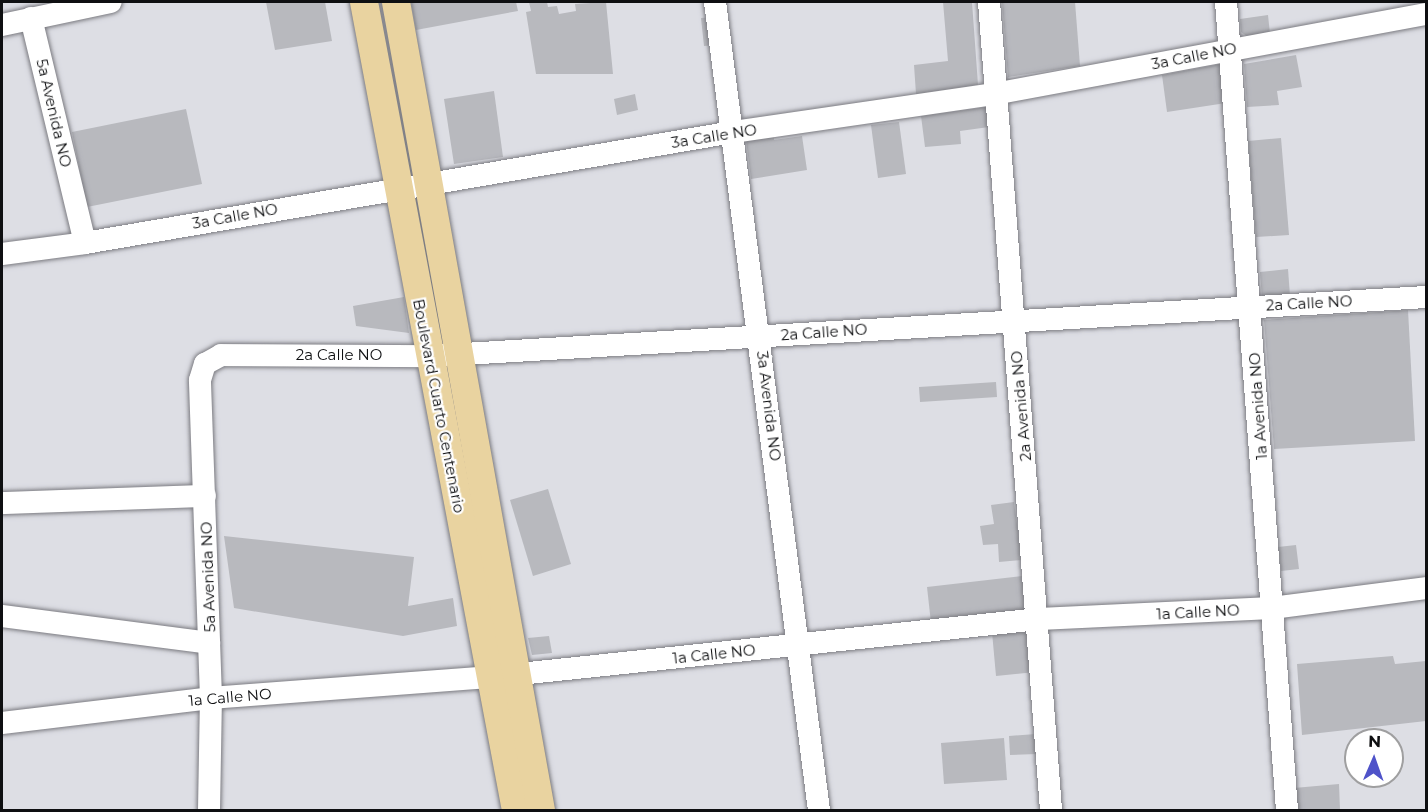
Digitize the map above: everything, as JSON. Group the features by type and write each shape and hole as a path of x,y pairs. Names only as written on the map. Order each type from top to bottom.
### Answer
{"main road":[{"name":"Boulevard Cuarto Centenario","path":"364,2 430,356 504,676 541,810"},
{"name":"Boulevard Cuarto Centenario","path":"396,2 458,354 504,676 516,810"}],"street":[{"path":"2,25 111,2"},
{"name":"3a Avenida NO","path":"715,2 760,336 819,810"},
{"name":"2a Avenida NO","path":"989,2 994,94 1039,619 1051,810"},
{"name":"1a Avenida NO","path":"1226,2 1251,305 1287,810"},
{"name":"3a Calle NO","path":"2,254 85,243 397,187 733,132 994,94 1426,14"},
{"name":"5a Avenida NO","path":"31,18 85,243"},
{"name":"2a Calle NO","path":"221,355 430,356 1251,305 1426,297"},
{"name":"5a Avenida NO","path":"209,810 211,698 200,380 205,364 221,355"},
{"path":"2,503 205,496"},
{"name":"1a Calle NO","path":"2,723 211,698 504,676 1039,619 1272,608 1426,588"},
{"path":"2,616 209,643"}],"building":[{"path":"266,2 325,2 332,41 275,50"},
{"path":"411,2 516,2 518,11 416,30"},
{"path":"529,2 547,2 548,7 557,6 559,14 576,11 575,4 606,2 613,74 536,74 526,12 531,11"},
{"path":"943,2 972,2 978,85 916,94 914,65 948,61"},
{"path":"1002,2 1075,2 1080,66 1008,77"},
{"path":"1268,15 1270,34 1248,37 1241,32 1240,19"},
{"path":"714,17 717,45 704,46 701,18"},
{"path":"1296,55 1302,87 1277,91 1279,105 1247,107 1244,64"},
{"path":"1221,64 1226,103 1167,112 1162,75"},
{"path":"494,91 503,157 454,164 444,99"},
{"path":"635,94 638,110 617,115 614,99"},
{"path":"987,107 989,127 960,131 961,144 925,147 921,116"},
{"path":"186,109 202,184 87,207 72,132"},
{"path":"899,122 906,174 878,178 871,125"},
{"path":"774,136 774,140 802,136 807,170 751,179 746,140"},
{"path":"1281,138 1289,235 1256,237 1248,141"},
{"path":"1288,269 1290,296 1262,298 1260,272"},
{"path":"404,297 409,333 356,326 353,306"},
{"path":"1408,310 1415,441 1274,449 1264,320"},
{"path":"996,382 997,397 920,402 919,387"},
{"path":"548,489 571,564 533,576 510,500"},
{"path":"1014,502 1022,560 999,562 998,544 983,545 980,526 994,524 991,505"},
{"path":"224,536 414,557 408,606 453,598 457,626 403,636 234,608"},
{"path":"1296,545 1299,569 1281,571 1278,547"},
{"path":"1022,576 1026,612 931,623 927,587"},
{"path":"1024,629 1031,636 1035,672 996,676 992,632"},
{"path":"549,636 552,653 532,655 528,638"},
{"path":"1393,656 1395,664 1426,661 1426,721 1344,728 1344,730 1302,735 1297,664"},
{"path":"1036,734 1037,754 1010,755 1009,736"},
{"path":"1004,738 1007,780 944,784 941,743"},
{"path":"1339,784 1340,810 1295,810 1294,788"}]}
